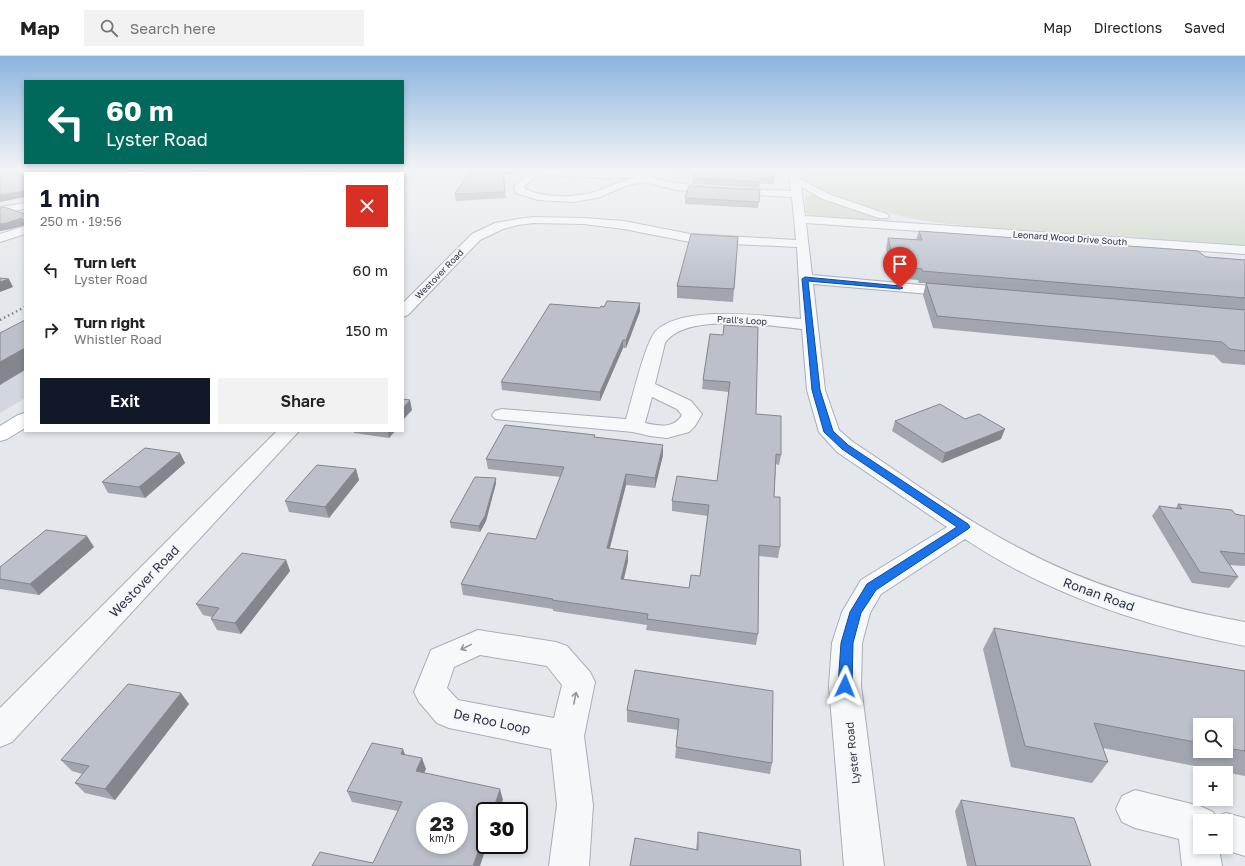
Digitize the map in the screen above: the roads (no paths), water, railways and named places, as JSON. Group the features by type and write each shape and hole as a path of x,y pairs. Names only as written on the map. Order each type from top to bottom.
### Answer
{"main road":[{"path":"0,435 24,420"}],"street":[{"path":"799,209 816,390 829,432 845,447 965,527"},
{"path":"859,209 931,228"},
{"name":"Westover Road","path":"510,212 551,220"},
{"name":"Westover Road","path":"404,311 494,216"},
{"name":"Westover Road","path":"476,236 499,226 533,220 551,220 610,223 690,238 803,244"},
{"name":"Leonard Wood Drive South","path":"800,220 1245,250"},
{"path":"0,238 24,230"},
{"path":"1220,249 1238,262"},
{"path":"805,279 970,294"},
{"name":"Prall's Loop","path":"634,426 657,343 662,335 678,325 690,321 715,318 809,325"},
{"path":"502,415 634,426 661,432 675,431 687,423 692,414 684,405 645,387"},
{"name":"Westover Road","path":"0,731 288,432"},
{"name":"Ronan Road","path":"965,527 1009,555 1066,583 1130,607 1214,628 1245,634"},
{"name":"Lyster Road","path":"864,866 845,686 847,643 856,612 872,587 965,527"},
{"path":"567,736 575,805 568,866"},
{"path":"1135,809 1193,824"},
{"path":"1233,833 1245,836"},
{"path":"1202,866 1204,854"}],"railway":[{"path":"0,320 24,308"}]}
